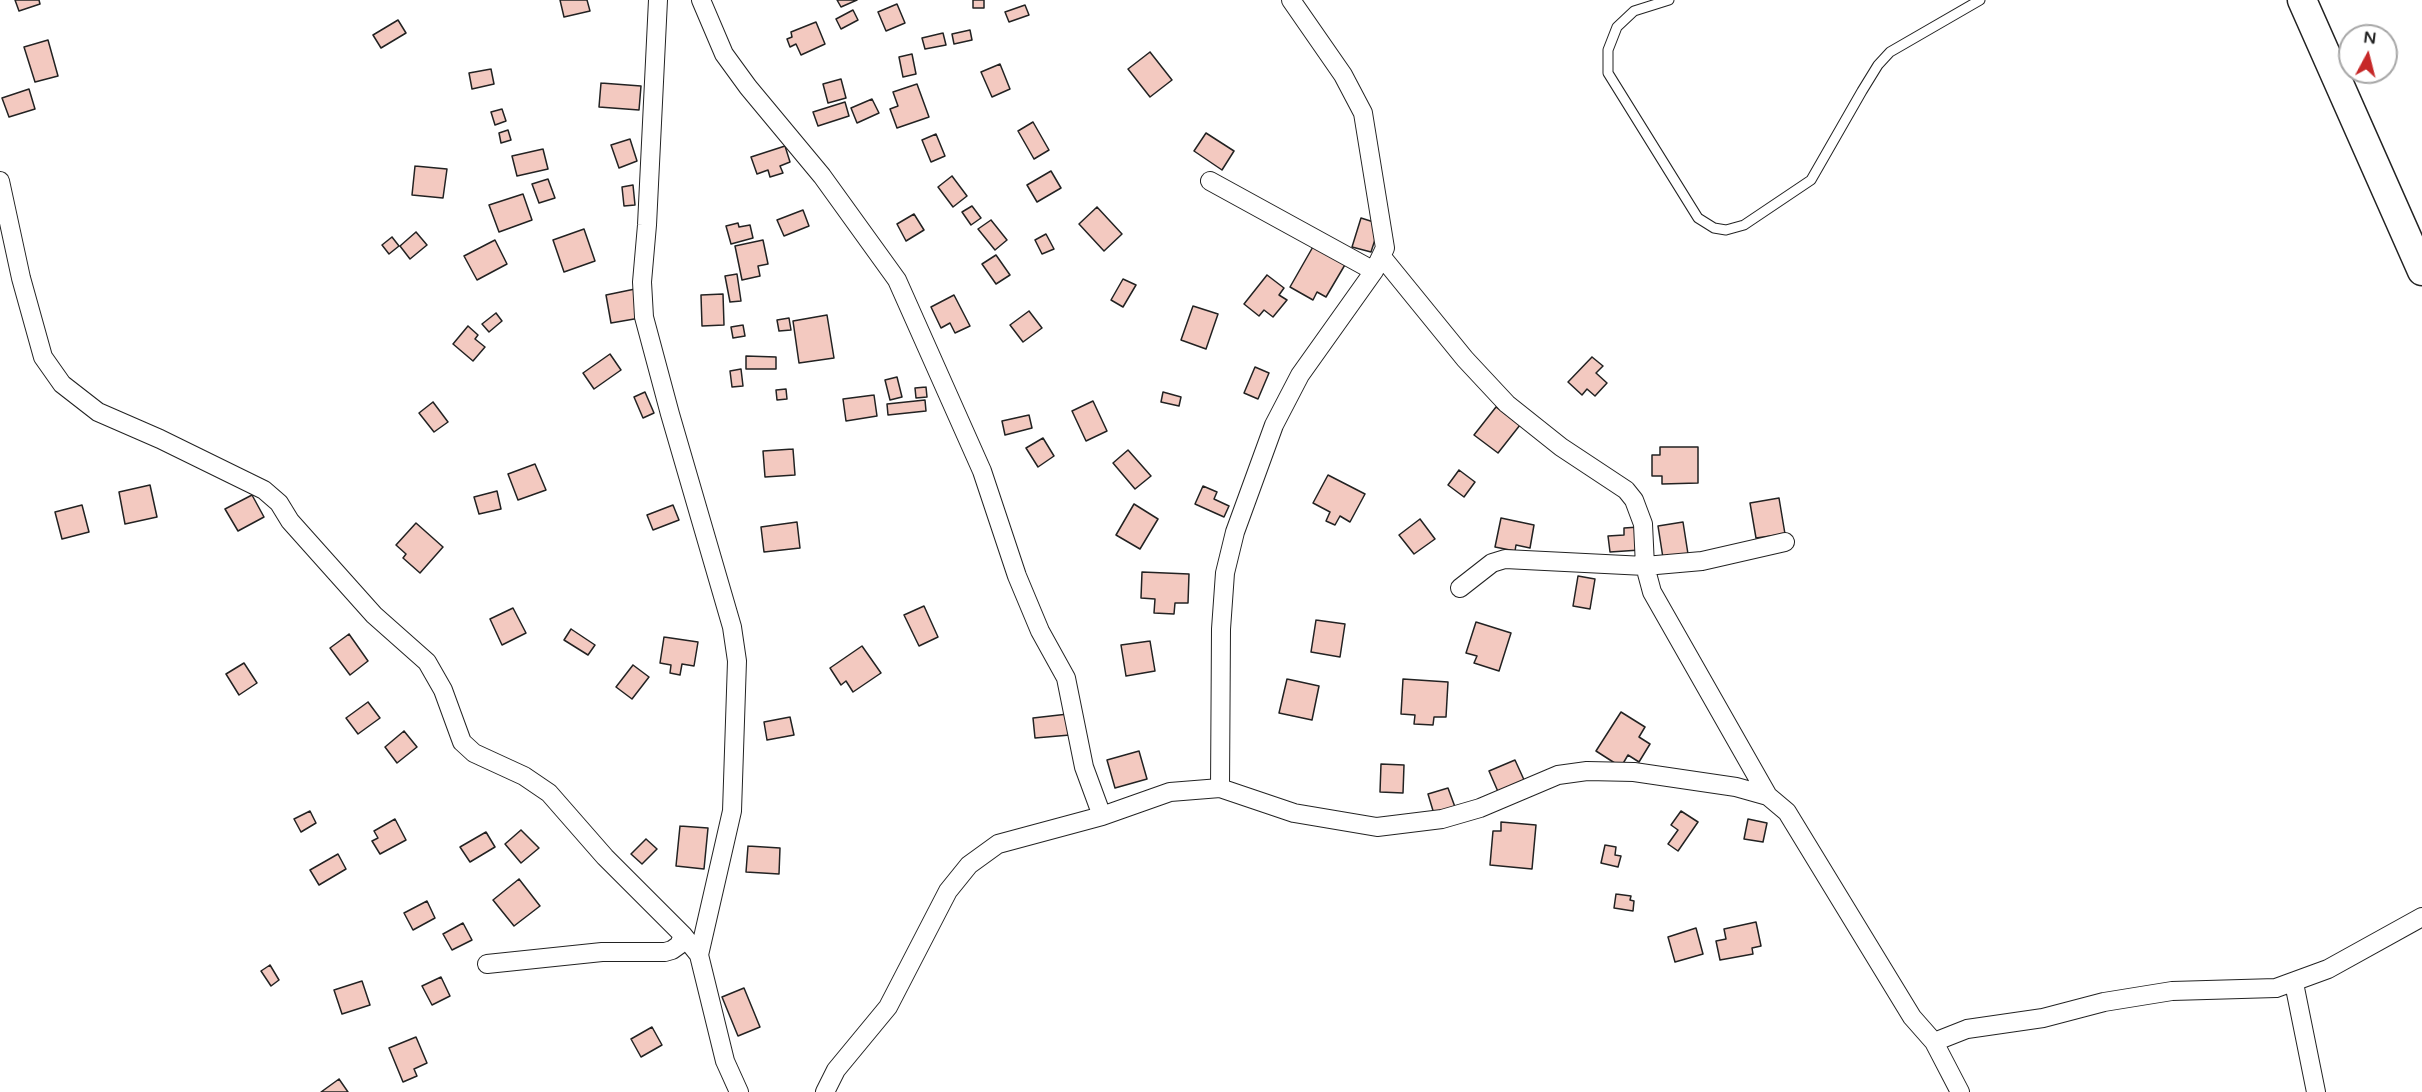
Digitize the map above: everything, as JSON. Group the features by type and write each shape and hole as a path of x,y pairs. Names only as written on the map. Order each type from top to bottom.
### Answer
{"main road":[{"path":"2302,0 2422,270"}],"street":[{"path":"658,0 642,282 644,317 732,627 738,662 732,811 699,955"},
{"path":"701,0 724,54 748,87 822,176 897,280 982,471 1017,576 1040,631 1066,678 1084,767 1102,816"},
{"path":"1220,788 1221,629 1225,573 1235,532 1274,425 1300,375 1378,264 1385,248 1363,113 1343,75 1291,0"},
{"path":"0,181 21,278 44,357 62,384 98,412 160,439 264,490 279,503 290,521 374,615 427,662 443,690 462,742 474,753 524,776 549,793 605,857 683,935 699,955 725,1061 739,1092"},
{"path":"1210,181 1378,264 1507,404 1561,447 1626,490 1634,500 1643,525 1644,566 1652,592 1768,796 1787,812 1912,1017 1934,1042 1960,1092"},
{"path":"1460,588 1492,563 1505,559 1644,566 1702,561 1785,542"},
{"path":"825,1092 836,1070 888,1007 948,891 969,865 998,844 1102,816 1170,792 1220,788 1294,813 1377,826 1442,819 1479,808 1558,775 1587,771 1634,771 1736,787 1768,796"},
{"path":"1934,1042 1967,1029 2043,1018 2104,1002 2172,991 2276,988 2328,969 2422,917"},
{"path":"487,964 602,952 665,952 679,945 683,935"},
{"path":"2294,982 2316,1092"}],"lane":[{"path":"1669,0 1634,11 1617,27 1608,50 1608,73 1698,218 1714,228 1726,230 1744,225 1811,180 1878,65 1890,52 1980,0"}],"building":[{"path":"15,0 39,0 40,4 19,11"},
{"path":"560,0 587,0 590,11 564,17"},
{"path":"837,0 857,0 841,7"},
{"path":"973,0 984,0 984,8 973,8"},
{"path":"897,4 905,23 886,31 878,12"},
{"path":"1025,5 1029,15 1009,22 1005,12"},
{"path":"853,10 858,20 841,29 836,19"},
{"path":"398,20 406,33 381,48 373,35"},
{"path":"816,22 825,44 801,55 796,44 790,47 787,39 792,37 791,32"},
{"path":"970,30 972,40 954,44 952,34"},
{"path":"943,33 946,45 925,49 922,38"},
{"path":"48,40 58,76 35,82 24,47"},
{"path":"1150,52 1172,80 1150,97 1128,69"},
{"path":"912,54 916,74 903,77 899,57"},
{"path":"1000,64 1010,89 992,97 981,72"},
{"path":"491,69 494,84 472,89 469,73"},
{"path":"841,79 846,98 828,103 823,84"},
{"path":"601,83 641,86 639,110 599,107"},
{"path":"917,84 929,117 897,128 890,109 898,106 893,92"},
{"path":"29,89 35,109 9,117 2,98"},
{"path":"872,99 879,113 857,123 851,108"},
{"path":"845,102 849,116 818,126 813,112"},
{"path":"502,109 506,121 495,125 491,112"},
{"path":"1033,122 1049,150 1034,159 1018,131"},
{"path":"508,130 511,140 501,143 499,133"},
{"path":"1206,133 1234,151 1222,170 1194,151"},
{"path":"936,134 945,156 931,162 922,140"},
{"path":"630,139 637,161 619,168 611,145"},
{"path":"785,146 790,162 780,166 783,173 770,177 768,170 757,174 751,157"},
{"path":"543,149 548,169 517,176 512,156"},
{"path":"415,166 447,169 443,198 412,195"},
{"path":"1051,171 1061,188 1037,202 1027,185"},
{"path":"952,176 967,196 953,207 938,187"},
{"path":"548,179 555,198 539,203 532,184"},
{"path":"633,185 635,205 624,206 622,187"},
{"path":"523,194 532,220 499,232 489,205"},
{"path":"972,206 981,218 971,225 962,212"},
{"path":"1097,207 1122,234 1104,251 1079,224"},
{"path":"803,210 809,226 784,236 777,220"},
{"path":"914,214 924,230 906,241 897,224"},
{"path":"1361,218 1380,224 1371,252 1352,247"},
{"path":"991,220 1007,240 995,250 978,229"},
{"path":"738,223 739,227 750,225 753,238 731,244 726,226"},
{"path":"584,229 595,261 564,272 553,240"},
{"path":"416,232 427,245 410,259 400,246"},
{"path":"1046,234 1054,249 1042,254 1035,240"},
{"path":"392,237 399,246 389,254 382,245"},
{"path":"495,240 507,264 477,280 464,256"},
{"path":"763,240 768,264 758,266 760,276 742,280 735,246"},
{"path":"1314,245 1346,263 1326,297 1317,292 1313,300 1290,287"},
{"path":"996,255 1010,275 996,284 982,264"},
{"path":"737,274 741,301 730,302 725,276"},
{"path":"1267,275 1284,288 1279,295 1287,300 1273,317 1264,310 1259,316 1244,304"},
{"path":"1123,279 1136,285 1123,307 1111,300"},
{"path":"635,289 640,318 611,323 606,295"},
{"path":"723,294 724,325 702,326 701,295"},
{"path":"954,295 970,326 955,333 950,323 941,328 931,307"},
{"path":"1193,306 1218,314 1206,349 1181,340"},
{"path":"1029,311 1042,328 1023,342 1010,325"},
{"path":"496,313 502,321 489,332 482,324"},
{"path":"827,315 834,358 799,363 793,321"},
{"path":"789,318 791,330 779,331 777,320"},
{"path":"743,325 745,336 733,338 731,327"},
{"path":"468,326 478,335 475,339 485,347 473,361 453,344"},
{"path":"610,354 621,370 594,389 583,373"},
{"path":"746,356 776,357 776,369 746,369"},
{"path":"1592,357 1603,366 1596,373 1607,383 1595,396 1587,389 1582,395 1568,382"},
{"path":"1255,367 1269,373 1258,399 1244,393"},
{"path":"741,369 743,386 732,387 730,371"},
{"path":"897,377 902,397 890,400 885,380"},
{"path":"926,387 927,397 916,398 915,388"},
{"path":"786,389 787,399 777,400 776,390"},
{"path":"645,392 654,413 643,418 634,397"},
{"path":"1163,392 1181,397 1179,406 1161,402"},
{"path":"874,395 877,416 846,421 843,399"},
{"path":"925,400 926,411 888,415 887,404"},
{"path":"1093,401 1107,431 1086,441 1072,411"},
{"path":"433,402 448,422 434,432 419,413"},
{"path":"1496,407 1520,425 1498,453 1474,435"},
{"path":"1029,415 1032,428 1005,435 1002,421"},
{"path":"1043,438 1054,456 1038,467 1026,448"},
{"path":"1660,447 1698,447 1698,483 1662,484 1662,476 1652,476 1652,455 1660,455"},
{"path":"793,449 795,475 765,477 763,451"},
{"path":"1128,450 1151,476 1135,489 1113,463"},
{"path":"535,464 546,490 518,500 508,474"},
{"path":"1459,470 1475,482 1464,497 1448,485"},
{"path":"1328,475 1365,494 1350,522 1340,516 1335,525 1326,521 1330,512 1313,503"},
{"path":"150,485 157,517 125,524 119,492"},
{"path":"1203,486 1217,492 1214,499 1229,506 1224,517 1195,504"},
{"path":"497,491 501,509 479,514 474,497"},
{"path":"252,495 264,517 238,531 225,509"},
{"path":"1779,498 1785,534 1756,538 1750,503"},
{"path":"1134,504 1158,519 1140,549 1116,535"},
{"path":"82,505 89,532 62,539 55,512"},
{"path":"673,505 679,520 653,530 647,515"},
{"path":"1501,518 1534,525 1530,548 1516,545 1515,551 1495,547"},
{"path":"1420,519 1435,539 1414,554 1399,535"},
{"path":"797,522 800,548 764,552 761,527"},
{"path":"1683,522 1688,554 1663,558 1658,526"},
{"path":"416,523 443,547 420,573 403,558 406,554 396,545"},
{"path":"1639,527 1640,550 1610,552 1608,536 1624,535 1624,528"},
{"path":"1142,572 1189,574 1188,603 1175,603 1174,614 1154,613 1155,599 1141,598"},
{"path":"1578,576 1595,579 1590,609 1573,606"},
{"path":"924,606 938,637 919,646 904,615"},
{"path":"513,608 526,633 502,645 490,619"},
{"path":"1316,620 1345,624 1340,657 1311,652"},
{"path":"1476,622 1511,633 1499,671 1474,663 1477,656 1466,653"},
{"path":"571,629 595,645 588,655 564,640"},
{"path":"349,634 368,661 350,675 330,648"},
{"path":"664,637 698,642 694,666 682,664 680,675 670,673 671,665 660,663"},
{"path":"1150,641 1155,671 1126,676 1121,645"},
{"path":"862,646 881,673 853,692 846,681 841,685 830,668"},
{"path":"244,663 257,683 239,695 226,674"},
{"path":"633,665 649,677 632,699 616,687"},
{"path":"1287,679 1319,686 1312,720 1279,713"},
{"path":"1403,679 1448,682 1446,717 1434,717 1433,725 1414,724 1415,715 1401,714"},
{"path":"368,702 380,718 358,734 346,718"},
{"path":"1621,712 1645,727 1639,737 1650,744 1639,762 1628,755 1621,767 1596,751"},
{"path":"1068,714 1070,735 1035,738 1033,718"},
{"path":"790,717 794,735 767,740 764,722"},
{"path":"404,731 417,747 397,763 385,747"},
{"path":"1139,751 1147,779 1115,788 1107,760"},
{"path":"1515,760 1525,782 1499,794 1489,771"},
{"path":"1381,764 1404,765 1403,793 1380,792"},
{"path":"1448,788 1455,807 1434,814 1428,794"},
{"path":"310,811 316,823 301,832 294,819"},
{"path":"1681,811 1698,822 1678,851 1668,844 1678,830 1671,825"},
{"path":"395,819 406,840 380,854 372,841 378,838 374,831"},
{"path":"1748,819 1767,823 1763,842 1744,839"},
{"path":"1501,822 1536,825 1532,869 1490,865 1493,831 1501,831"},
{"path":"680,826 708,828 704,869 676,866"},
{"path":"521,830 539,848 521,863 505,844"},
{"path":"486,832 495,847 470,862 460,847"},
{"path":"646,839 657,849 642,864 631,854"},
{"path":"1605,845 1616,847 1615,855 1621,856 1618,867 1601,863"},
{"path":"748,846 780,848 779,874 746,872"},
{"path":"338,854 346,869 319,885 310,870"},
{"path":"519,879 540,906 514,926 493,900"},
{"path":"1616,894 1631,896 1630,900 1634,901 1633,911 1614,908"},
{"path":"427,901 435,918 413,930 404,913"},
{"path":"1756,922 1761,946 1752,948 1753,954 1720,960 1716,941 1726,939 1724,929"},
{"path":"463,923 472,940 452,950 443,934"},
{"path":"1696,928 1703,954 1675,962 1668,937"},
{"path":"270,965 279,980 271,986 261,971"},
{"path":"441,977 450,996 432,1005 422,986"},
{"path":"362,981 370,1005 342,1014 334,990"},
{"path":"744,988 760,1027 738,1036 722,997"},
{"path":"652,1027 662,1045 641,1057 631,1039"},
{"path":"416,1037 427,1063 414,1069 417,1076 403,1082 389,1048"},
{"path":"339,1079 348,1092 321,1092"}]}
